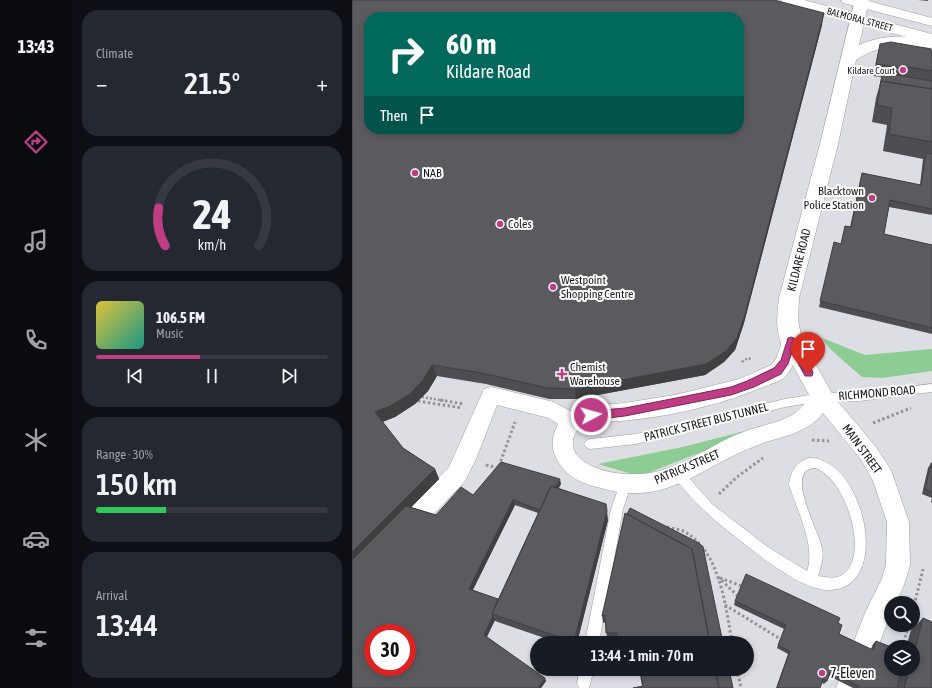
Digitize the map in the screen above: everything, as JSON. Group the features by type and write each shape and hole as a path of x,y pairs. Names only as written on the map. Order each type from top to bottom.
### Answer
{"street":[{"name":"BALMORAL STREET","path":"788,0 932,39"},
{"name":"BALMORAL STREET","path":"857,1 932,22"},
{"name":"KILDARE ROAD","path":"822,397 791,341 787,320 789,298 829,144 848,58 859,19 857,1"},
{"path":"848,58 862,48 883,42 905,40 932,43"},
{"path":"389,546 457,474 466,459 491,395 554,411 571,422 580,417 625,412 731,391 778,371 785,361 791,341"},
{"name":"PATRICK STREET","path":"571,422 564,432 562,442 563,454 569,462 584,472 625,484 651,483 678,474 745,440 798,422 809,415 817,406 822,397"},
{"name":"MAIN STREET","path":"822,397 869,454 883,477 898,522 899,544 898,564 896,571 849,688"}],"lane":[{"name":"RICHMOND ROAD","path":"822,397 858,397 932,388"},
{"name":"PATRICK STREET BUS TUNNEL","path":"590,444 636,439 785,403 822,397"},
{"path":"678,474 707,507 773,559 797,574 811,579 824,583 835,584 845,581 852,575 857,565 860,550 858,524 855,513 838,478 829,469 818,464 811,463 800,467 796,471 795,485 816,548 816,564 811,579"},
{"path":"593,636 617,509 625,484"},
{"path":"584,683 586,676"}],"path":[{"path":"422,397 485,410"},
{"path":"418,401 485,410"},
{"path":"498,468 522,402"},
{"path":"873,423 916,406"},
{"path":"810,440 836,442"},
{"path":"718,495 737,477 769,454"},
{"path":"664,526 686,532 704,547 712,560 725,605 731,636"},
{"path":"717,577 742,586"},
{"path":"717,577 737,596 745,599"},
{"path":"725,605 780,640 786,641"},
{"path":"738,676 740,688"}],"green space":[{"path":"822,338 865,355 932,349 932,371 882,378 862,377 830,349"},
{"path":"772,424 648,473 635,475 598,464 683,447"}],"building":[{"name":"Westpoint Shopping Centre","path":"352,0 774,0 824,13 746,311 737,338 726,351 706,364 575,389 547,388 482,373 432,365 423,380 410,394 390,406 375,412 403,448 435,469 352,552"},
{"path":"891,42 931,49 932,71 876,64 880,44"},
{"path":"891,74 932,81 932,89 881,81 880,86 882,75 890,76"},
{"path":"881,81 932,89 932,142 889,134 892,108 877,105"},
{"path":"926,153 932,154 932,209 890,200 884,234 932,245 932,328 820,301 834,242 841,244 845,226 851,227 862,173 921,185"},
{"path":"501,462 560,479 555,487 551,486 540,510 513,500 469,589 498,599 492,614 493,616 484,635 530,667 530,676 542,676 545,678 538,688 352,688 352,560 406,506 436,515 461,487 473,495"},
{"path":"932,463 932,492 925,489"},
{"path":"551,486 606,504 607,511 576,636 556,636 492,614"},
{"path":"630,508 699,543 703,547 722,636 709,636 692,549 627,514"},
{"path":"625,513 692,549 709,636 617,636 617,633 606,633 605,615 602,616"},
{"path":"746,574 840,618 838,623 842,625 839,634 873,650 876,641 884,644 884,676 900,676 897,688 858,688 859,686 830,672 827,681 823,679 820,688 777,688 790,651 778,645 786,625 735,601"},
{"path":"923,618 932,622 932,688 904,688 907,676 920,676 920,640 917,640"},
{"path":"641,676 716,676 719,688 633,688 643,686"},
{"path":"716,676 730,676 733,688 719,688"}],"place":[{"name":"Kildare Court","path":"903,70"},
{"name":"NAB","path":"415,173"},
{"name":"Blacktown Police Station","path":"872,198"},
{"name":"Coles","path":"500,224"},
{"name":"Westpoint Shopping Centre","path":"553,287"},
{"name":"Chemist Warehouse","path":"562,374"},
{"name":"7-Eleven","path":"822,673"}],"route":[{"path":"591,415 625,412 731,391 750,384 778,371 785,361 791,341 808,373"}]}
